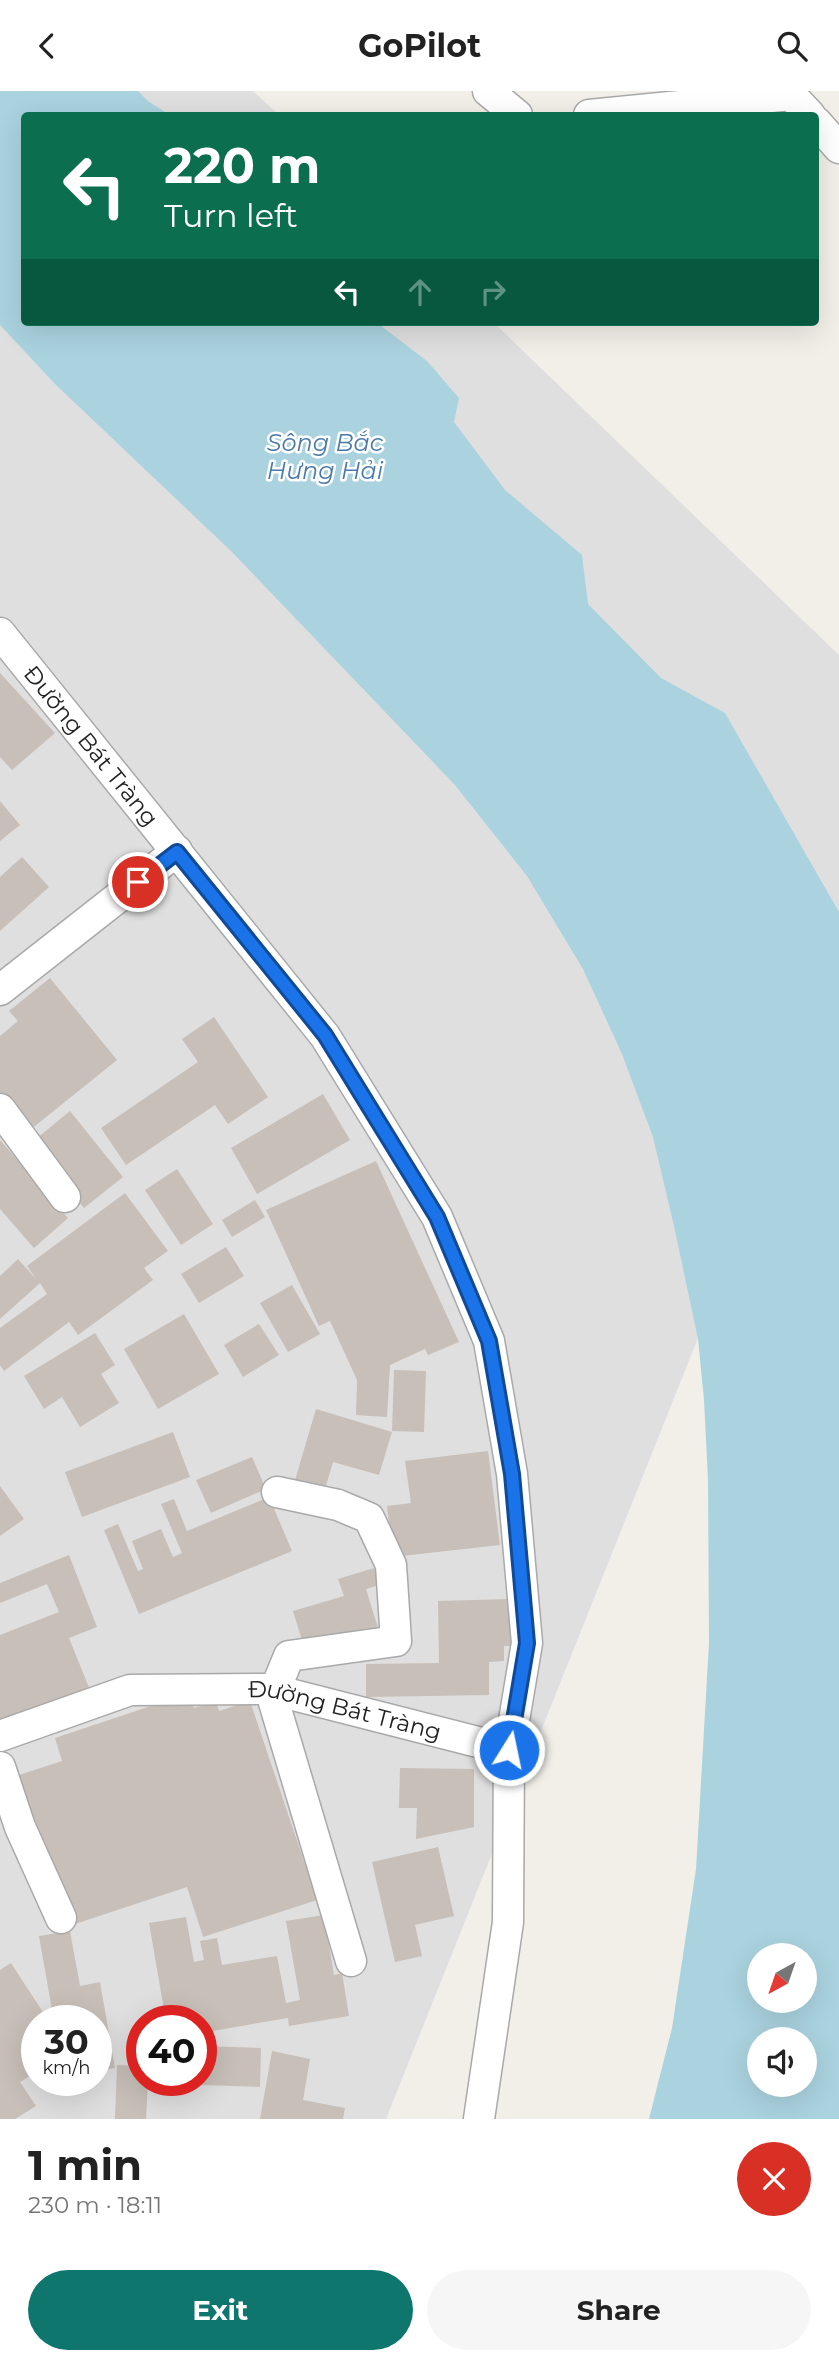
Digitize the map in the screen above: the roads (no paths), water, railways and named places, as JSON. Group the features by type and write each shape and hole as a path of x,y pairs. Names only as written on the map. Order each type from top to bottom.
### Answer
{"street":[{"path":"488,91 513,112"},
{"path":"601,112 645,101 796,101"},
{"path":"819,125 839,148"},
{"name":"Đường Bát Tràng","path":"0,633 325,1035 437,1217 489,1341 512,1474 527,1643 509,1750 272,1689 130,1690 0,1736"},
{"path":"0,991 177,852"},
{"path":"0,1108 65,1197"},
{"path":"277,1492 338,1505 369,1518 391,1565 396,1641 289,1656 272,1689 351,1961"},
{"path":"479,2119 508,1922 509,1750"},
{"path":"0,1766 20,1828 61,1918"}],"water":[{"name":"Sông Bắc Hưng Hải","path":"0,91 138,91 165,112 21,112 21,326 381,326 427,361 459,398 454,422 505,490 582,555 588,604 661,678 725,713 839,912 839,2119 649,2119 672,2028 696,1869 709,1643 708,1479 698,1339 653,1137 622,1054 583,969 527,876 455,785 232,552 55,384 0,325"}]}
